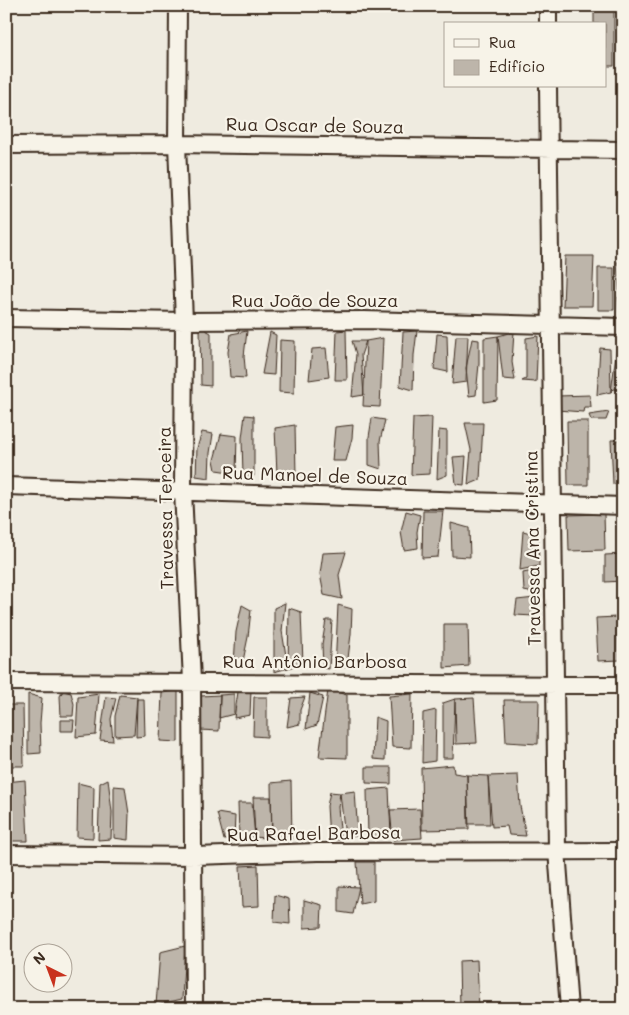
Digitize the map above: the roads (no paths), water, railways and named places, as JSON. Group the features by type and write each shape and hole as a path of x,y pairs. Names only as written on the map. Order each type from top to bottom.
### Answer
{"street":[{"name":"Travessa Terceira","path":"178,6 177,144 184,321 183,491 192,682 195,856 194,1009"},
{"path":"548,6 548,22"},
{"name":"Travessa Ana Cristina","path":"548,88 547,149 554,505 557,850 569,1009"},
{"name":"Rua Oscar de Souza","path":"6,145 177,144 623,150"},
{"name":"Rua João de Souza","path":"6,318 184,321 364,320 623,327"},
{"name":"Rua Manoel de Souza","path":"6,486 623,506"},
{"name":"Rua Antônio Barbosa","path":"6,682 623,685"},
{"name":"Rua Rafael Barbosa","path":"6,854 195,856 318,852 623,851"}]}
